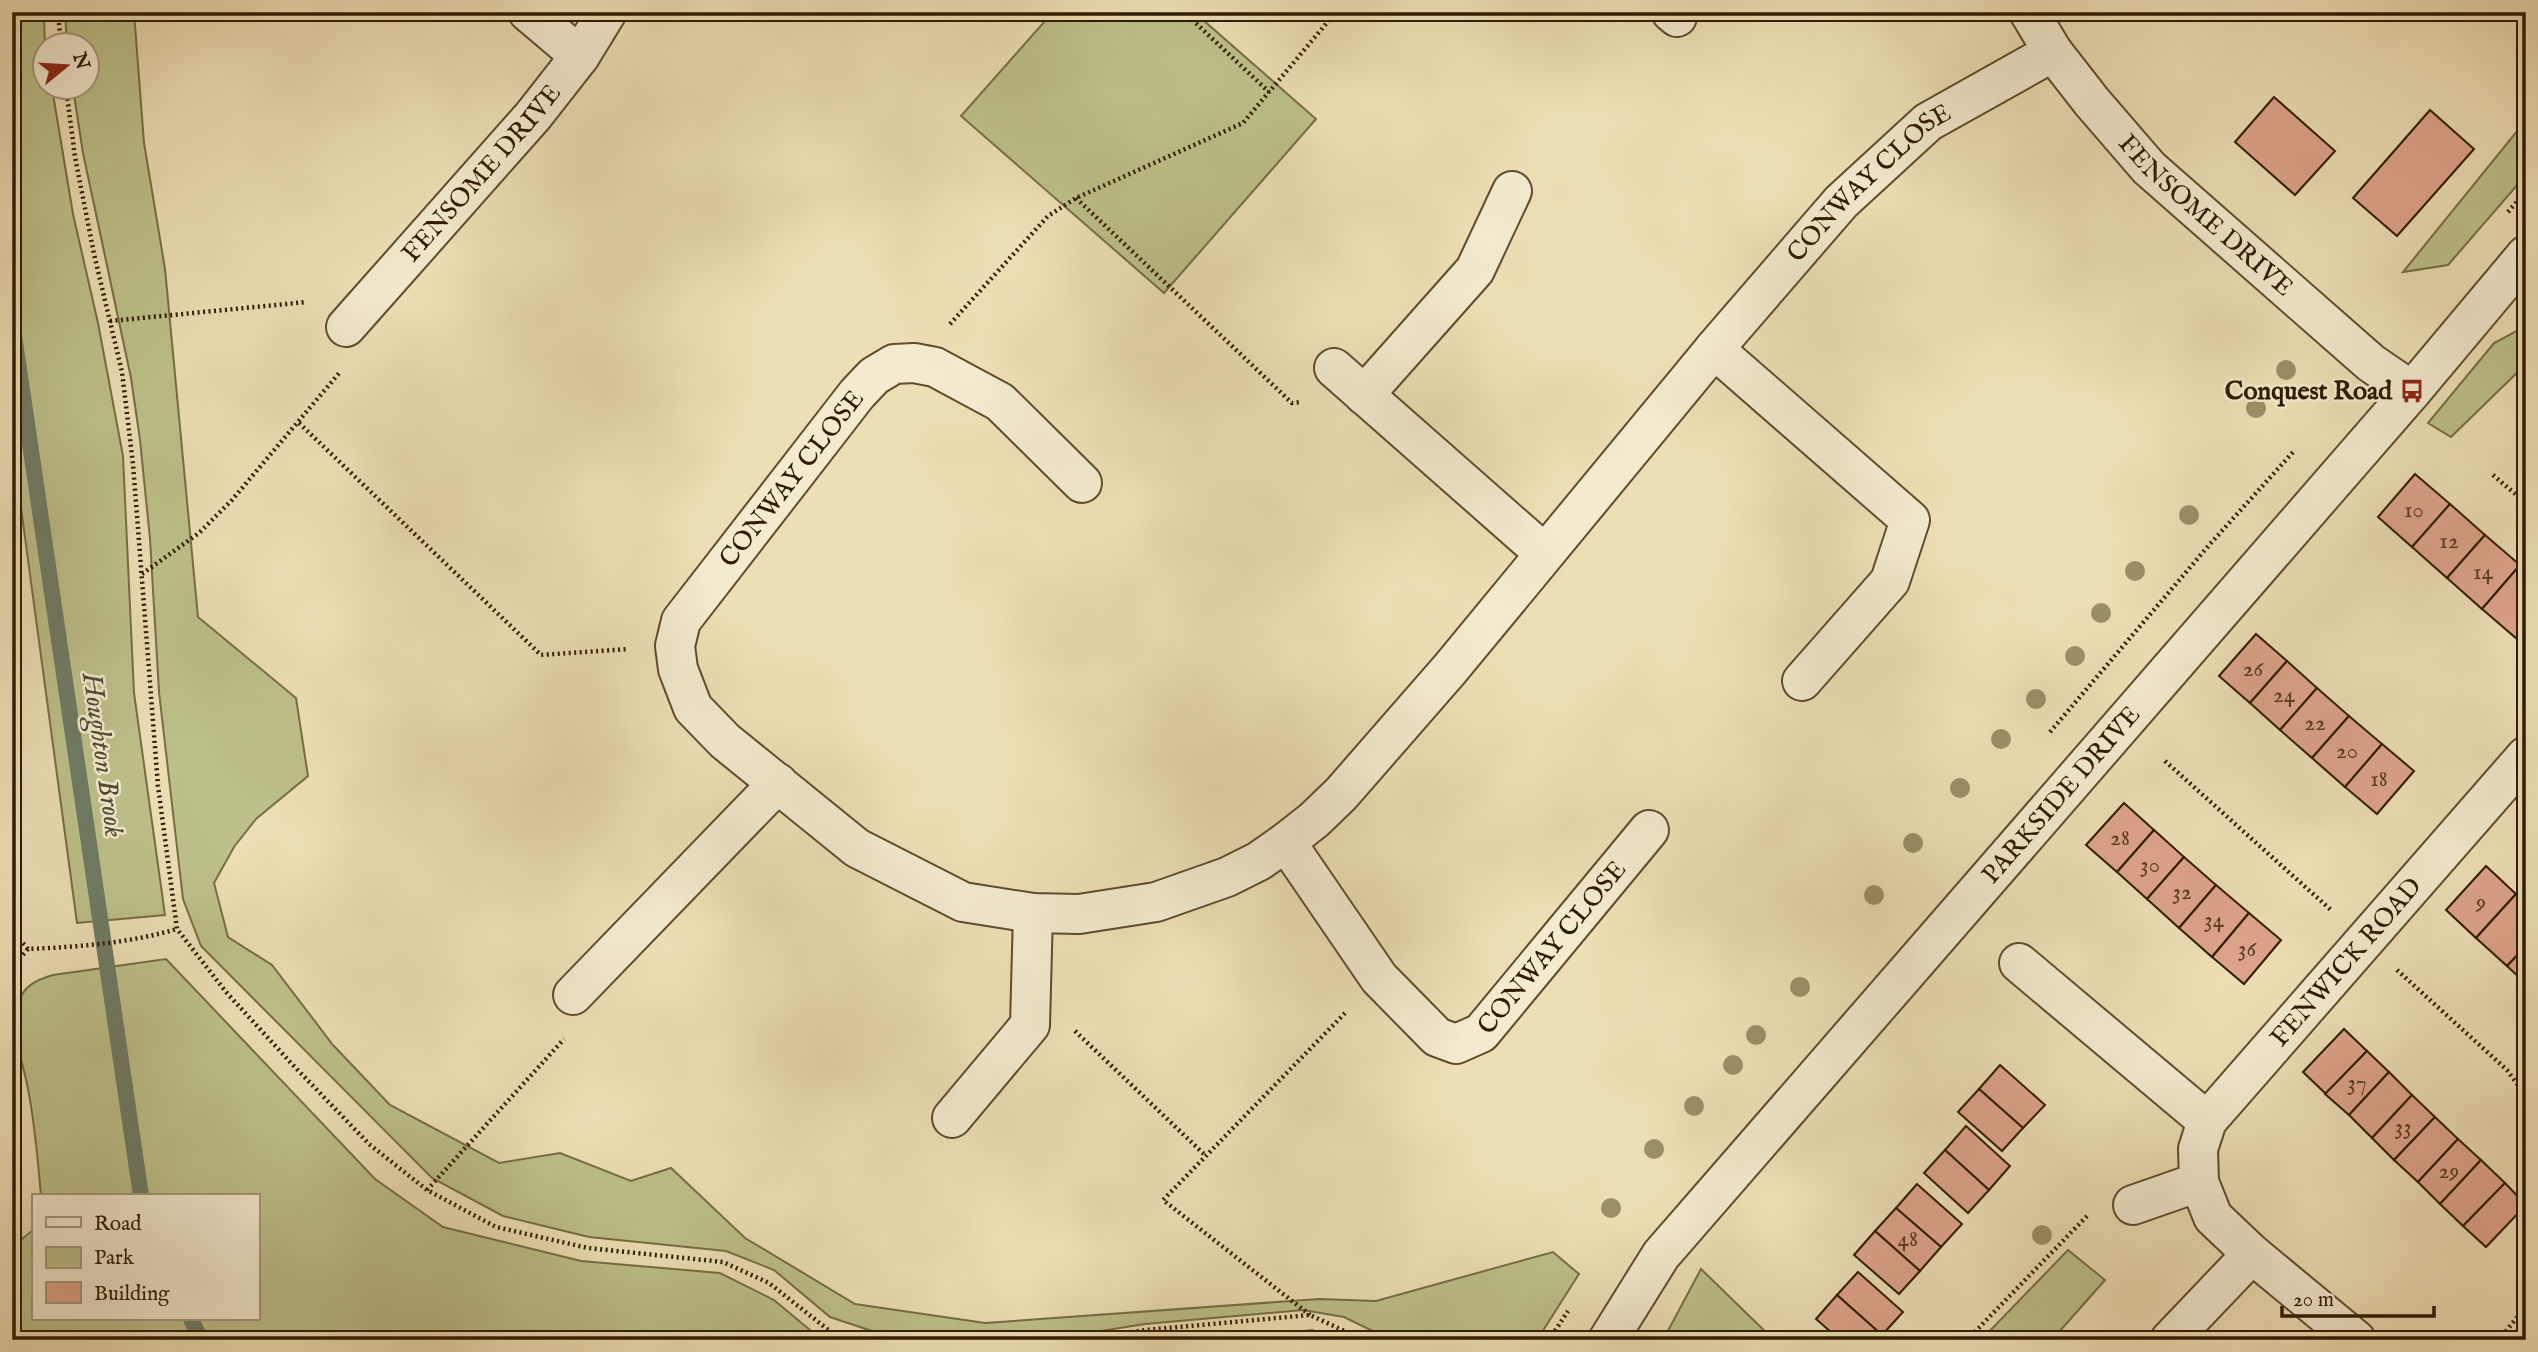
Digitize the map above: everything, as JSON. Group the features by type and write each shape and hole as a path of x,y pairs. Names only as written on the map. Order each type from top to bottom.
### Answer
{"street":[{"path":"528,12 580,56"},
{"name":"FENSOME DRIVE","path":"346,327 533,116 580,56 607,12"},
{"name":"FENSOME DRIVE","path":"2029,12 2053,52 2092,103 2149,168 2371,363 2412,391"},
{"name":"CONWAY CLOSE","path":"914,363 894,364 874,376 857,394 681,621 675,646 678,669 693,708 725,741 858,848 963,902 1032,913 1079,914 1156,902 1227,877 1259,860 1314,820 1341,794 1450,669 1714,349 1841,202 1928,122 2053,52"},
{"path":"1364,395 1475,270 1512,191"},
{"name":"PARKSIDE DRIVE","path":"1608,1340 1661,1255 2412,391 2526,256"},
{"path":"1714,349 1910,520 1890,581 1802,681"},
{"path":"914,363 935,367 1000,401 1082,483"},
{"path":"1334,368 1544,553"},
{"name":"FENWICK ROAD","path":"2356,1340 2252,1254 2213,1217 2199,1182 2198,1149 2207,1121 2526,756"},
{"path":"573,995 778,783"},
{"name":"CONWAY CLOSE","path":"1286,842 1379,978 1437,1037 1456,1044 1481,1033 1649,830"},
{"path":"952,1118 1030,1025 1032,913"},
{"path":"2019,963 2207,1121"},
{"path":"2114,1206 2199,1182"},
{"path":"2171,1340 2252,1254"}],"path":[{"path":"58,12 60,32"},
{"path":"1184,12 1269,92"},
{"path":"914,363 1048,216 1076,198 1243,123 1336,12"},
{"path":"68,102 75,157 122,372 133,464 158,786 177,929 226,992 291,1063 369,1144 427,1190 496,1227 588,1248 723,1262 769,1283 835,1336 849,1340"},
{"path":"1076,198 1292,403 1364,395"},
{"path":"110,321 375,295"},
{"path":"142,574 199,533 232,500 299,423 346,364 346,327"},
{"path":"299,423 541,655 675,646"},
{"path":"2493,475 2526,503"},
{"path":"12,967 28,949 78,947 177,929"},
{"path":"12,930 28,949"},
{"path":"1364,1340 1310,1315 1163,1200 1379,978"},
{"path":"1030,989 1206,1156"},
{"path":"427,1190 590,1011 573,995"},
{"path":"12,1123 19,1175 12,1204"},
{"path":"1967,1340 2114,1206"},
{"path":"2499,1340 2526,1306"},
{"path":"1077,1340 1146,1330 1310,1315"}],"green space":[{"path":"12,12 44,12 45,32 32,32 32,102 54,102 73,214 98,323 123,456 134,693 165,915 77,923 12,441"},
{"path":"65,12 134,12 144,143 165,269 198,617 296,698 308,776 256,819 234,847 214,883 228,937 272,965 333,1045 390,1105 499,1163 560,1153 631,1181 671,1168 745,1238 855,1304 985,1323 1319,1299 1376,1301 1553,1252 1579,1274 1537,1340 1391,1340 1344,1317 1303,1310 1145,1324 1044,1340 899,1340 830,1317 774,1270 726,1251 589,1237 503,1216 432,1178 201,946 183,899 159,692 150,539 140,440 131,378 83,153 75,102 102,102 102,32 66,32"},
{"path":"1053,12 1194,12 1316,119 1164,293 961,116"},
{"path":"2526,120 2526,175 2448,265 2403,272"},
{"path":"2526,326 2526,364 2451,437 2428,423 2494,343"},
{"path":"166,959 375,1179 443,1227 581,1261 720,1273 774,1300 822,1340 12,1340 12,1247 32,1231 32,1320 259,1320 259,1194 41,1194 33,1116 15,1025 18,1004 23,993 41,979"},
{"path":"2068,1250 2105,1280 2052,1340 1981,1340"},
{"path":"1701,1269 1774,1340 1663,1340"},
{"path":"1313,1330 1331,1340 1198,1340"}],"building":[{"path":"2274,97 2335,151 2295,195 2235,142"},
{"path":"2430,110 2474,149 2397,236 2353,198"},
{"path":"2415,474 2450,504 2412,547 2378,517"},
{"path":"2450,504 2485,535 2447,578 2412,547"},
{"path":"2485,535 2520,565 2482,609 2447,578"},
{"path":"2520,565 2526,571 2526,628 2517,639 2482,609"},
{"path":"2256,634 2287,661 2250,703 2219,676"},
{"path":"2287,661 2317,688 2280,730 2250,703"},
{"path":"2317,688 2349,716 2312,758 2280,730"},
{"path":"2349,716 2382,744 2345,787 2312,758"},
{"path":"2382,744 2414,771 2377,814 2345,787"},
{"path":"2124,803 2154,830 2117,872 2086,845"},
{"path":"2154,830 2184,857 2147,899 2117,872"},
{"path":"2184,857 2216,885 2179,928 2147,899"},
{"path":"2486,866 2516,894 2476,938 2446,910"},
{"path":"2216,885 2249,913 2212,957 2179,928"},
{"path":"2516,894 2526,903 2526,946 2507,966 2476,938"},
{"path":"2249,913 2281,940 2244,984 2212,957"},
{"path":"2526,946 2526,984 2507,966"},
{"path":"2344,1029 2367,1051 2326,1094 2303,1072"},
{"path":"2367,1051 2389,1072 2349,1115 2325,1094"},
{"path":"2000,1065 2045,1105 2023,1128 1979,1089"},
{"path":"2389,1072 2412,1095 2372,1138 2349,1115"},
{"path":"1979,1089 2023,1128 2002,1151 1958,1112"},
{"path":"2412,1095 2435,1117 2394,1160 2372,1138"},
{"path":"2435,1117 2458,1139 2418,1182 2394,1160"},
{"path":"1966,1126 2010,1166 1989,1190 1945,1150"},
{"path":"2458,1139 2481,1160 2440,1204 2418,1182"},
{"path":"1945,1150 1989,1190 1968,1213 1924,1173"},
{"path":"2481,1160 2505,1183 2463,1226 2440,1204"},
{"path":"2505,1183 2526,1205 2486,1247 2463,1226"},
{"path":"1917,1184 1962,1224 1941,1247 1896,1208"},
{"path":"1896,1208 1941,1247 1920,1271 1875,1231"},
{"path":"1875,1231 1920,1271 1899,1294 1854,1255"},
{"path":"1858,1272 1903,1312 1882,1335 1837,1295"},
{"path":"1837,1295 1882,1335 1878,1340 1840,1340 1816,1319"}],"waterway":[{"name":"Houghton Brook","path":"12,322 141,1194"},
{"name":"Houghton Brook","path":"191,1320 201,1340"}],"place":[{"name":"Conquest Road","path":"2412,391"}]}
